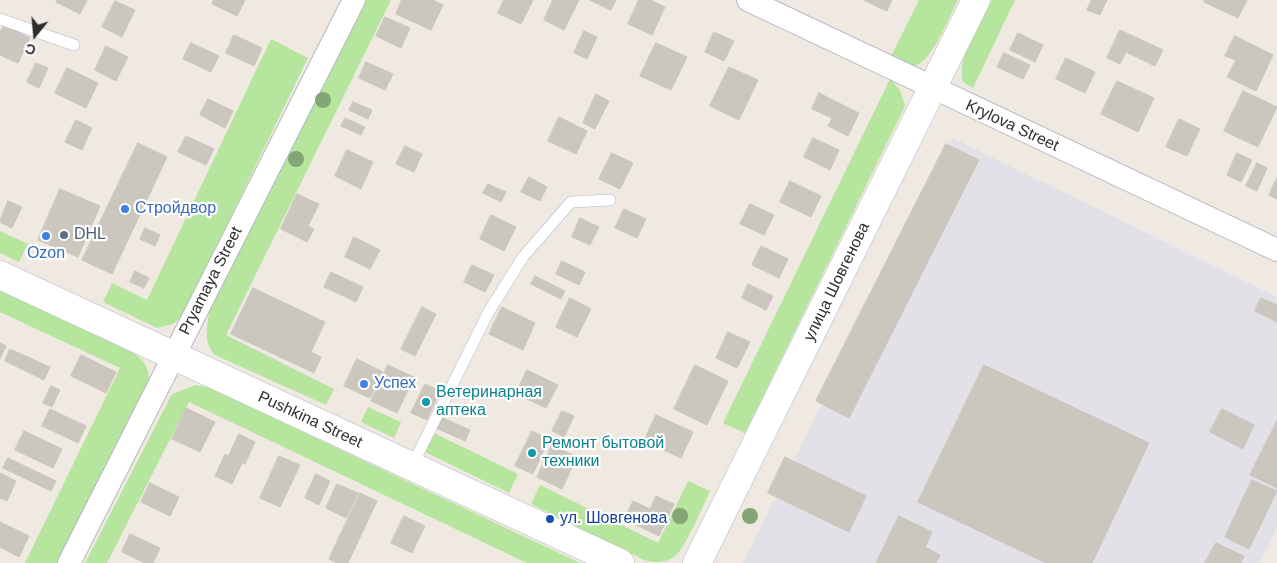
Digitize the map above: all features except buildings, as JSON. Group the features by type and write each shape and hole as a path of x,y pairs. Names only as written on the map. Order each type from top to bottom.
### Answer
{"main road":[{"name":"улица Шовгенова","path":"697,563 976,0"},
{"name":"Pushkina Street","path":"0,275 620,563"}],"street":[{"name":"Pryamaya Street","path":"69,563 354,0"},
{"name":"Krylova Street","path":"748,0 1277,250"}],"lane":[{"path":"0,19 74,45"},
{"path":"411,467 488,313 523,257 572,202 610,200"}],"shaded area":[{"path":"953,138 1277,297 1277,528 1260,563 743,563"}],"green space":[{"path":"362,0 391,0 226,335 334,389 326,405 215,355 208,344 207,326 210,307"},
{"path":"919,0 958,0 933,49 920,63 910,66 890,58"},
{"path":"992,0 1015,0 973,88 963,82 963,62 970,40"},
{"path":"271,39 308,58 182,317 173,324 157,328 103,302 112,283 147,300"},
{"path":"890,79 900,90 905,106 745,433 723,423"},
{"path":"0,231 28,244 19,262 0,253"},
{"path":"0,289 132,352 143,361 148,372 149,382 59,563 25,563 120,368 0,312"},
{"path":"196,385 210,388 580,563 527,563 189,402 107,563 85,563 172,394"},
{"path":"368,407 401,422 394,438 361,422"},
{"path":"434,433 518,474 509,493 425,452"},
{"path":"688,481 710,491 694,527 683,546 674,557 663,561 644,560 531,504 540,485 658,543"}],"place":[{"name":"Стройдвор","path":"125,209"},
{"name":"DHL","path":"64,235"},
{"name":"Ozon","path":"46,236"},
{"name":"Успех","path":"364,384"},
{"name":"Ветеринарная аптека","path":"426,402"},
{"name":"Ремонт бытовой техники","path":"532,453"},
{"name":"ул. Шовгенова","path":"550,519"}]}
